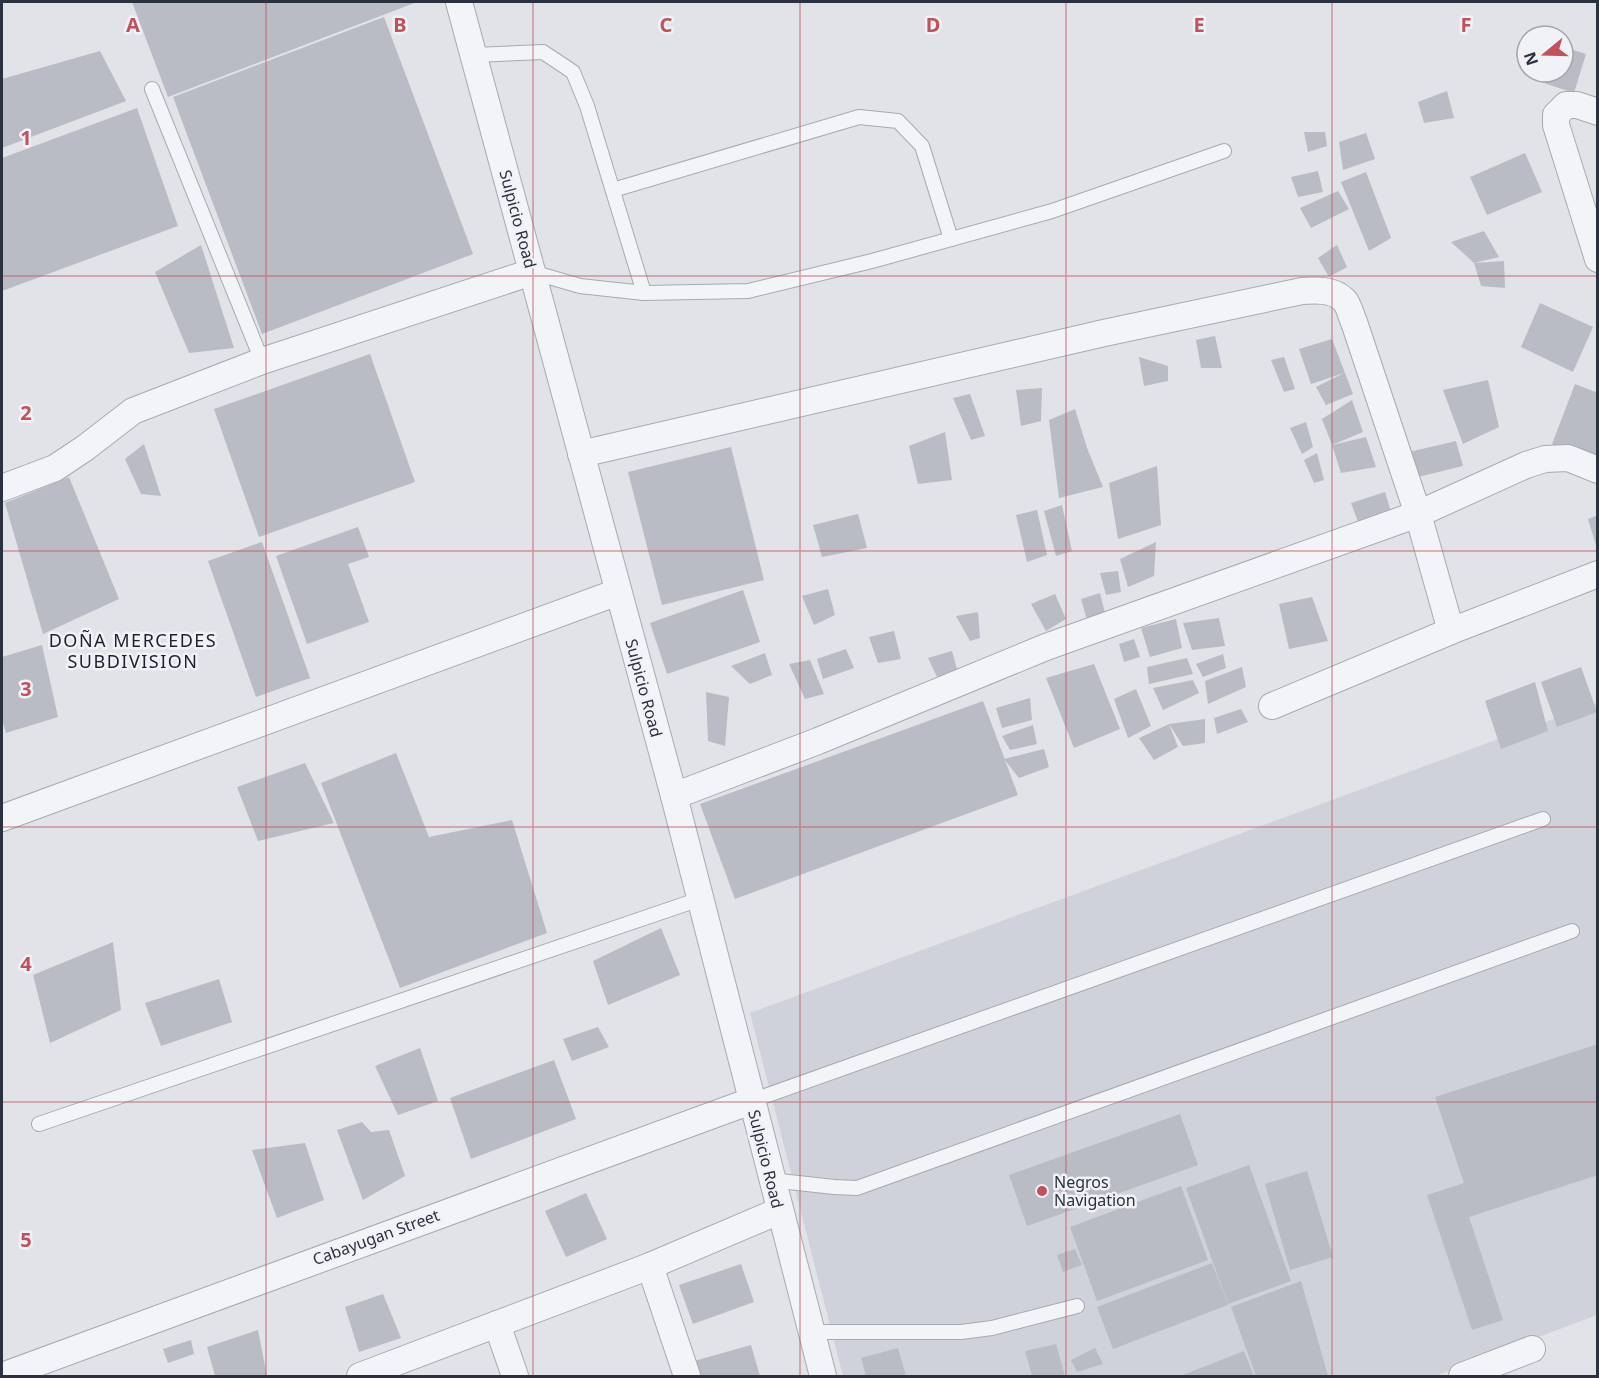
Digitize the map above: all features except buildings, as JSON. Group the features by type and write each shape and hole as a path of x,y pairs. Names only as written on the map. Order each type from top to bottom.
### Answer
{"street":[{"name":"Sulpicio Road","path":"459,2 674,796 823,1377"},
{"path":"1587,109 1566,105 1556,115 1556,125 1598,259"},
{"path":"2,488 55,468 133,411 262,360 532,272"},
{"path":"581,454 1104,333 1302,291 1320,290 1335,294 1345,301 1418,514 1451,631"},
{"path":"674,796 818,741 1046,647 1418,514 1526,465 1545,459 1568,458 1598,470"},
{"path":"1272,706 1451,631 1598,574"},
{"path":"2,818 618,592"},
{"name":"Cabayugan Street","path":"3,1376 751,1101"},
{"path":"360,1377 650,1266 779,1211"},
{"path":"650,1266 687,1377"},
{"path":"497,1324 515,1377"},
{"path":"1462,1377 1532,1349"}],"lane":[{"path":"473,55 543,52 573,72 587,106 644,293"},
{"path":"152,89 262,360"},
{"path":"613,190 859,117 898,121 922,146 951,239"},
{"path":"532,272 580,286 644,293 747,291 872,261 1052,211 1224,151"},
{"path":"751,1101 1543,819"},
{"path":"39,1124 700,899"},
{"path":"771,1180 857,1188 1572,932"},
{"path":"811,1332 961,1332 992,1329 1077,1306"}],"shaded area":[{"path":"1597,703 1597,1315 1435,1376 843,1376 750,1013"}],"place":[{"name":"Negros Navigation","path":"1042,1191"}],"district":[{"name":"DOÑA MERCEDES SUBDIVISION","path":"133,651"}]}
